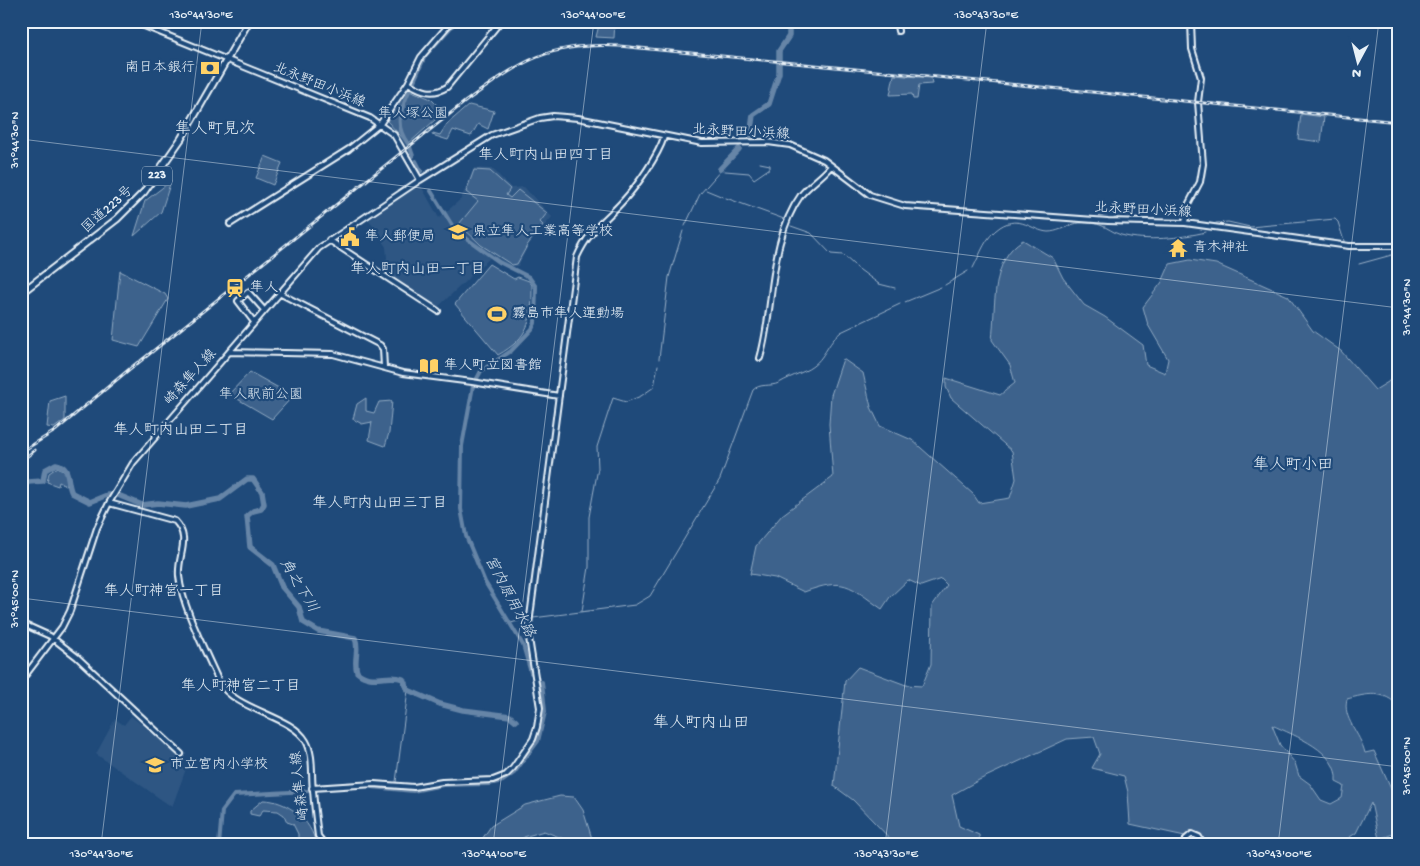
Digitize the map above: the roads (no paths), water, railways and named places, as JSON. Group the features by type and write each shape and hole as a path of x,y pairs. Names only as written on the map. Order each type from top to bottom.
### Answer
{"highway":[{"name":"国道223号","path":"24,291 117,219 144,192 180,139 249,21"}],"street":[{"name":"北永野田小浜線","path":"132,21 142,23 226,60 356,112 380,124 399,143 420,180 492,135 540,118 553,116 578,118 664,137 702,143 783,144 811,153 870,195 905,206 1099,220 1185,223 1348,246 1399,246"},
{"path":"230,224 349,149 380,124 408,83 431,43 452,21"},
{"path":"408,83 428,92 441,91 447,87 501,21"},
{"path":"896,21 898,31"},
{"path":"1185,223 1188,205 1200,182 1203,164 1198,102 1201,78 1192,49 1191,21"},
{"path":"312,788 374,784 414,787 442,782 493,780 510,772 528,748 537,727 540,708 528,632 577,257 588,234 624,200 635,185 664,137"},
{"path":"760,358 767,333 778,251 788,223 801,196 831,166"},
{"name":"崎森隼人線","path":"325,845 318,836 310,754 304,738 292,728 237,699 224,690 219,682 187,604 180,580 179,570 184,539 181,528 175,521 109,503 133,463 319,248 420,180"},
{"path":"330,240 438,311"},
{"path":"21,284 24,291"},
{"path":"254,322 238,301 248,292 264,310"},
{"path":"279,294 380,345 383,348 384,367"},
{"path":"229,352 333,354 384,367 403,374 474,382 559,396"},
{"path":"21,681 54,640 70,610 97,528 109,503"},
{"path":"21,623 54,640 77,657 181,754"},
{"path":"1185,845 1186,839 1192,834 1199,837 1203,845"},
{"path":"538,845 555,841 562,845"}],"waterway":[{"name":"宮内原用水路","path":"453,25 456,21"},
{"path":"750,137 753,115 769,104 779,73 779,51 789,36 789,21"},
{"name":"宮内原用水路","path":"414,81 425,56 453,25"},
{"name":"宮内原用水路","path":"408,144 403,137 400,117 410,89"},
{"name":"宮内原用水路","path":"410,147 413,156"},
{"path":"720,169 739,149"},
{"name":"宮内原用水路","path":"416,161 421,171"},
{"path":"725,171 749,173 754,179 770,168 770,165 760,163"},
{"path":"685,226 700,194 721,170"},
{"path":"706,190 723,197"},
{"name":"宮内原用水路","path":"431,191 455,230 499,262 529,277 536,287 535,323 532,329 511,351 481,371 473,386 462,446 461,509 466,536 485,582 523,645 531,673"},
{"path":"726,198 784,219"},
{"path":"1216,223 1228,222 1250,227 1335,219 1338,222 1344,241"},
{"path":"973,268 991,236 1007,223 1026,224 1048,232 1077,223 1094,224 1103,226 1121,235 1152,239 1206,232"},
{"path":"791,226 811,233 831,254 843,255 854,265"},
{"path":"659,359 669,277 683,231"},
{"path":"1359,264 1399,253"},
{"path":"856,267 879,284 895,288"},
{"path":"945,285 968,271"},
{"path":"905,302 941,287"},
{"path":"533,618 635,605 650,596 720,479 753,390 779,383 808,369 820,360 841,332 900,304"},
{"path":"582,611 589,567 589,517 598,468 597,447 613,398 626,402 641,396 654,387 658,365"},
{"name":"角之下川","path":"21,491 28,482 43,481 45,470 56,464 67,472 72,493 90,502 107,495 118,495 142,505 158,503 186,506 220,499 247,479 253,479 262,492 264,504 261,509 253,511 247,516 250,547 273,565 282,587 299,607 303,622 318,631 355,638 357,646 357,672 368,678 391,677 403,679 408,690 440,704 463,710 510,716 516,721"},
{"path":"511,623 525,619"},
{"name":"宮内原用水路","path":"372,787 413,791 443,785 489,784 503,781 514,773 538,741 545,712 542,682"},
{"path":"396,782 408,690"},
{"name":"宮内原用水路","path":"219,845 222,811 234,795 309,791"}],"railway":[{"path":"133,367 466,101 520,65 536,57 573,47 619,46 1399,122"},
{"path":"21,452 55,431 138,362"},
{"path":"21,461 35,450"}],"place":[{"name":"南日本銀行","path":"210,68"},
{"name":"県立隼人工業高等学校","path":"458,232"},
{"name":"隼人郵便局","path":"350,237"},
{"name":"青木神社","path":"1178,248"},
{"name":"隼人","path":"235,288"},
{"name":"霧島市隼人運動場","path":"497,314"},
{"name":"隼人町立図書館","path":"429,366"},
{"name":"市立宮内小学校","path":"155,765"}],"district":[{"name":"隼人町見次","path":"215,130"},
{"name":"隼人町内山田四丁目","path":"546,156"},
{"name":"隼人町内山田一丁目","path":"418,270"},
{"name":"隼人町内山田二丁目","path":"181,431"},
{"name":"隼人町小田","path":"1293,466"},
{"name":"隼人町内山田三丁目","path":"380,504"},
{"name":"隼人町神宮一丁目","path":"164,592"},
{"name":"隼人町神宮二丁目","path":"241,687"},
{"name":"隼人町内山田","path":"701,724"}],"park label":[{"name":"隼人塚公園","path":"413,114"},
{"name":"隼人駅前公園","path":"261,395"}]}
